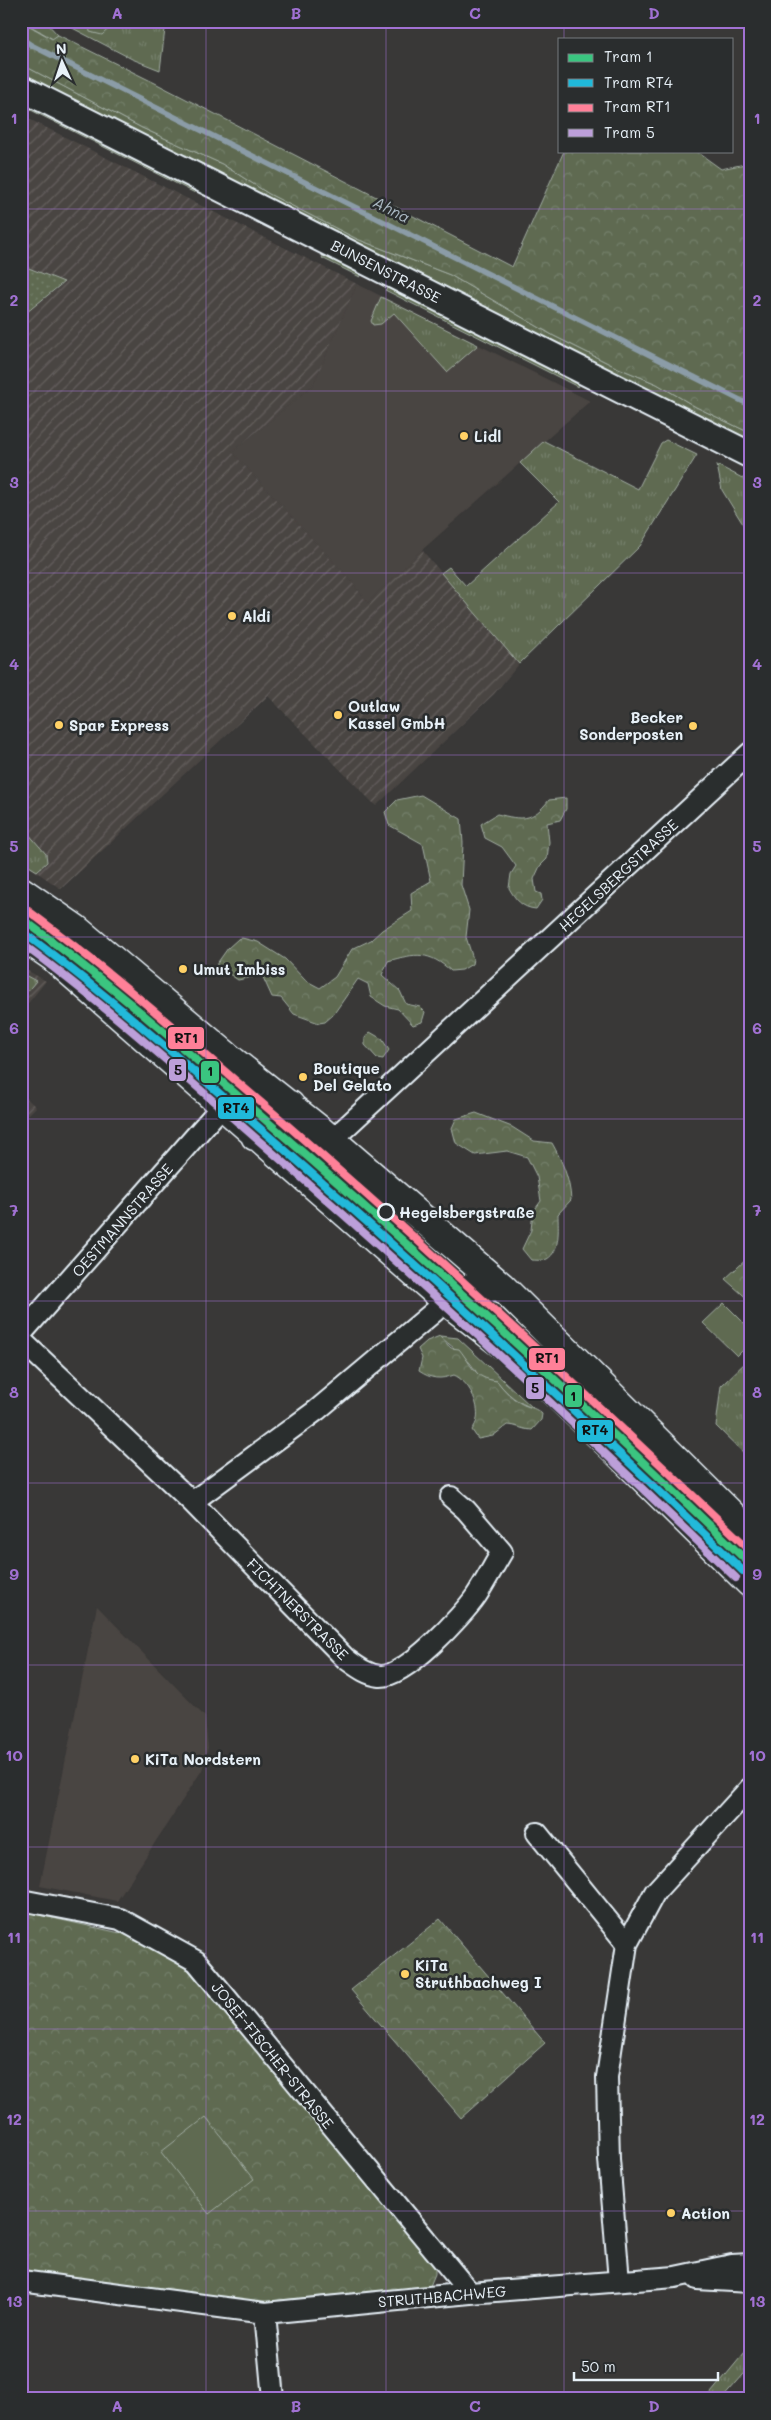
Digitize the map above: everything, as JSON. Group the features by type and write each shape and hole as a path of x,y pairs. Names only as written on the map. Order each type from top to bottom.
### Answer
{"main road":[{"path":"21,891 76,929 234,1062 290,1105 501,1286 750,1533"},
{"path":"21,936 53,957 255,1136 445,1300 512,1352 614,1449 750,1584"},
{"path":"255,1136 272,1137 284,1131 290,1122 290,1105"},
{"path":"445,1300 466,1289 501,1286"}],"street":[{"name":"BUNSENSTRASSE","path":"21,88 750,455"},
{"name":"HEGELSBERGSTRASSE","path":"332,1140 750,753"},
{"name":"OESTMANNSTRASSE","path":"21,1334 222,1106"},
{"path":"192,1502 317,1410 435,1311 445,1300"},
{"name":"FICHTNERSTRASSE","path":"21,1340 192,1502 346,1658 364,1671 381,1676 397,1671 412,1662 461,1616 502,1552 466,1510 451,1497"},
{"path":"619,2281 609,2159 607,2076 627,1944 655,1892 750,1788"},
{"path":"537,1833 627,1944"},
{"name":"JOSEF-FISCHER-STRASSE","path":"21,1900 120,1919 196,1961 470,2293"},
{"name":"STRUTHBACHWEG","path":"21,2281 265,2314 470,2293 675,2277 732,2265 750,2264"},
{"name":"STRUTHBACHWEG","path":"675,2277 741,2282 750,2292"},
{"path":"265,2314 273,2399"}],"shaded area":[{"path":"21,115 357,284 313,385 232,452 351,581 368,603 422,550 519,664 494,694 376,806 268,696 61,889 21,861 21,317 64,283 21,265"},
{"path":"357,284 590,401 422,550 368,603 351,581 232,452 313,385"},
{"path":"21,967 46,981 21,1012"},
{"path":"21,1093 36,1107 21,1122"},
{"name":"KiTa Nordstern","path":"97,1606 205,1717 208,1748 202,1770 117,1901 40,1886"}],"green space":[{"path":"21,21 52,39 58,35 155,83 512,267 564,152 697,152 721,169 750,163 750,433 696,407 657,384 616,367 554,336 450,275 357,239 269,194 222,164 142,128 21,64"},
{"path":"22,21 45,21 58,35 53,39"},
{"path":"59,21 166,21 160,70 132,59"},
{"path":"95,21 117,21 102,35 90,32 89,26"},
{"path":"21,64 142,128 222,164 269,194 357,239 450,275 554,336 616,367 657,384 696,407 750,433 750,444 21,77"},
{"path":"21,98 194,185 195,193 21,105"},
{"path":"325,252 360,270 360,277 322,258"},
{"path":"21,265 64,282 21,317"},
{"path":"390,286 578,379 578,387 385,290"},
{"path":"381,297 478,345 447,372 394,313 381,324 373,325 371,321"},
{"path":"666,440 697,455 640,546 519,664 441,573 449,567 466,586 559,502 520,463 544,441 638,489 661,443"},
{"path":"717,465 750,482 750,531 746,529 722,490"},
{"path":"421,795 461,819 463,843 461,885 469,910 466,937 473,959 472,964 462,970 451,971 443,964 429,957 414,955 388,961 382,975 400,991 406,1004 420,1007 425,1012 422,1022 413,1025 398,1009 385,1006 371,997 368,984 358,979 333,1015 325,1022 319,1023 294,1014 281,998 272,997 262,975 238,980 216,965 228,948 238,939 242,938 258,942 285,959 305,980 320,988 335,977 352,949 371,940 382,930 412,911 411,893 431,881 423,844 389,825 385,812 397,800"},
{"path":"566,798 566,809 560,820 547,823 549,842 547,859 540,866 534,879 536,892 541,894 542,900 536,909 527,907 516,899 509,888 511,874 516,866 502,847 485,838 481,824 497,814 526,818 532,816 549,800"},
{"path":"21,825 46,854 47,862 37,871 21,861"},
{"path":"21,902 70,937 273,1110 271,1119 264,1122 127,1007 21,924"},
{"path":"21,973 36,981 21,999"},
{"path":"370,1032 382,1039 389,1050 383,1059 377,1058 365,1045 365,1038"},
{"path":"476,1113 512,1127 534,1141 552,1143 559,1157 567,1177 571,1200 558,1214 557,1245 547,1259 531,1260 522,1249 531,1230 533,1212 541,1201 537,1177 527,1157 507,1151 475,1155 456,1143 452,1128 456,1119"},
{"path":"750,1256 750,1301 725,1279"},
{"path":"724,1303 750,1329 750,1343 737,1356 703,1323"},
{"path":"440,1336 458,1338 533,1408 513,1398 497,1381 480,1376 467,1359"},
{"path":"440,1336 451,1348 459,1349 478,1374 497,1381 516,1400 536,1409 542,1414 541,1420 532,1430 507,1425 493,1436 478,1439 472,1430 477,1420 477,1406 472,1393 464,1382 454,1375 436,1378 419,1371 422,1358 418,1349 427,1341"},
{"path":"750,1358 750,1459 716,1426 721,1386"},
{"path":"21,1911 129,1935 195,1974 435,2266 435,2274 430,2286 260,2302 21,2271"},
{"path":"440,1919 545,2043 461,2118 351,1990"},
{"path":"206,2117 254,2179 209,2214 161,2152"},
{"path":"750,2346 750,2367 722,2399 706,2399"}],"waterway":[{"name":"Ahna","path":"21,38 31,45 750,405"}],"tram line":[{"name":"RT1","path":"27,910 154,1011 398,1223 517,1330 750,1550"},
{"name":"1","path":"21,918 148,1018 393,1231 573,1396 750,1564"},
{"name":"RT4","path":"21,931 84,979 144,1029 386,1239 566,1403 743,1571"},
{"name":"5","path":"21,943 141,1039 380,1247 619,1466 736,1578"}],"place":[{"name":"Lidl","path":"464,436"},
{"name":"Aldi","path":"232,616"},
{"name":"Outlaw Kassel GmbH","path":"338,715"},
{"name":"Spar Express","path":"59,725"},
{"name":"Becker Sonderposten","path":"693,726"},
{"name":"Umut Imbiss","path":"183,969"},
{"name":"Boutique Del Gelato","path":"303,1077"},
{"name":"Hegelsbergstraße","path":"386,1212"},
{"name":"KiTa Nordstern","path":"135,1759"},
{"name":"KiTa Struthbachweg I","path":"405,1974"},
{"name":"Action","path":"671,2213"}]}
